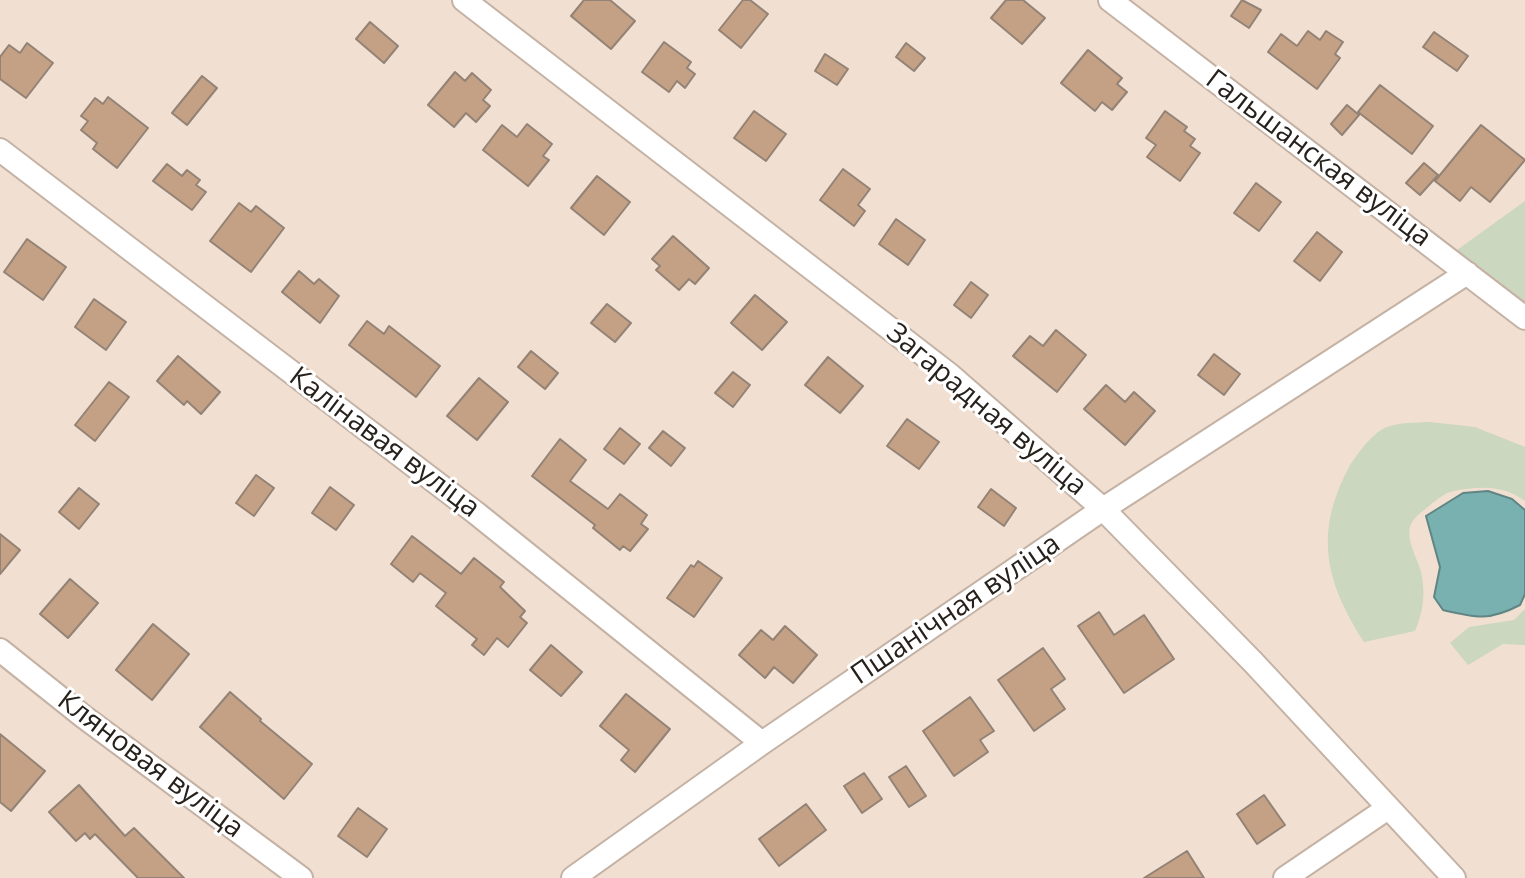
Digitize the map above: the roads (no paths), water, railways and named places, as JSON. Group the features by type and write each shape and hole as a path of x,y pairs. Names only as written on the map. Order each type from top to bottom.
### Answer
{"street":[{"name":"Загарадная вуліца","path":"464,0 950,375 1103,509 1253,662 1454,878"},
{"name":"Гальшанская вуліца","path":"1110,0 1525,318"},
{"name":"Калінавая вуліца","path":"0,150 476,513 762,743"},
{"name":"Пшанічная вуліца","path":"573,878 762,743 1103,509 1467,273"},
{"name":"Кляновая вуліца","path":"0,650 84,717 301,878"},
{"path":"1285,878 1388,808"}],"water":[{"path":"1488,491 1512,499 1525,510 1525,594 1520,605 1491,616 1443,610 1434,597 1440,567 1426,516 1463,493"}]}
